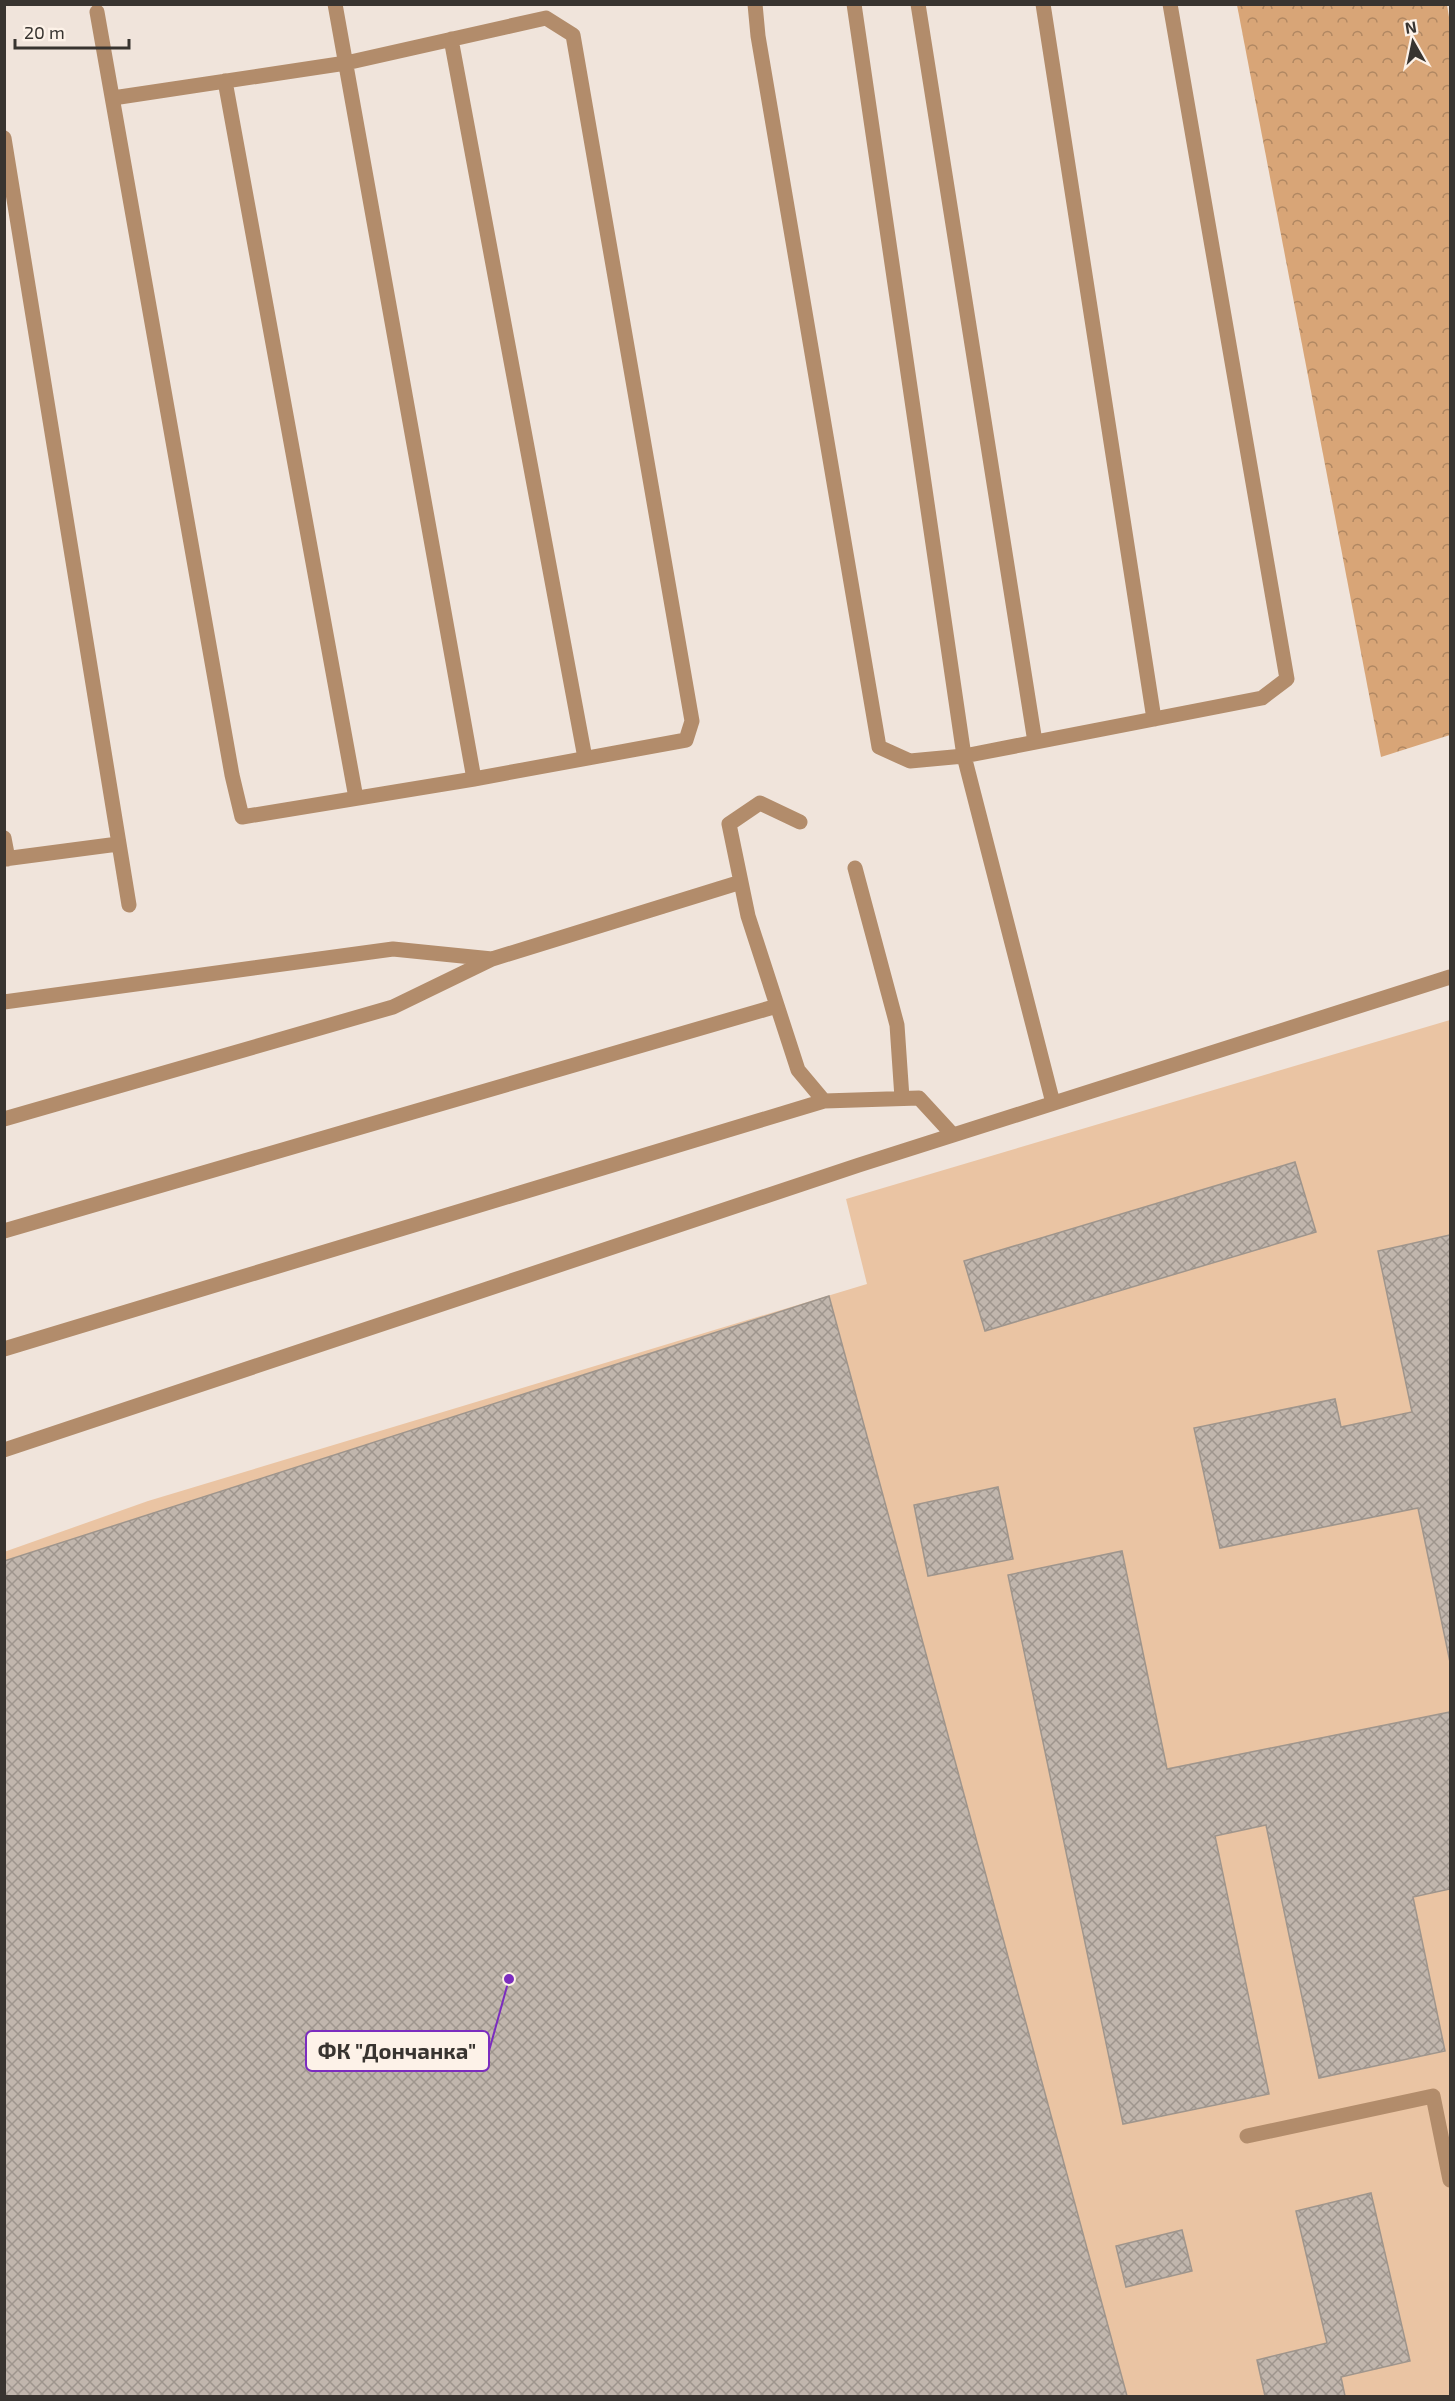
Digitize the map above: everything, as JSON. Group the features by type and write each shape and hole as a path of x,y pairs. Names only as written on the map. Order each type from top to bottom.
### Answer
{"street":[{"path":"335,4 474,779"},
{"path":"755,4 758,36 879,747 910,761 964,756 1262,698 1287,679 1170,4"},
{"path":"854,4 964,756 1053,1103"},
{"path":"918,4 1035,742"},
{"path":"1043,4 1154,719"},
{"path":"97,12 112,98 232,775 242,817 474,779 686,740 692,721 573,34 546,18 346,63 112,98"},
{"path":"451,39 585,758"},
{"path":"225,81 356,798"},
{"path":"4,138 129,905"},
{"path":"800,822 760,803 729,824 748,916 798,1070 824,1101"},
{"path":"4,838 6,859 118,844"},
{"path":"855,868 897,1025 902,1098"},
{"path":"4,1119 393,1007 492,959 741,882"},
{"path":"4,1002 393,949 492,959"},
{"path":"4,1450 860,1165 1450,977"},
{"path":"4,1231 777,1006"},
{"path":"4,1349 824,1101 919,1098 953,1135"},
{"path":"1247,2136 1433,2096 1450,2180"}],"green space":[{"path":"1237,5 1447,5 1450,23 1450,735 1381,757"}],"shaded area":[{"path":"1450,1020 1450,2396 5,2396 4,1552 148,1501 867,1284 846,1199"}],"building":[{"path":"1295,1162 1316,1232 985,1331 964,1261"},
{"path":"1450,1235 1450,1662 1418,1508 1220,1548 1194,1428 1335,1399 1341,1427 1412,1412 1378,1251"},
{"path":"829,1296 1127,2396 4,2396 4,1561"},
{"path":"998,1487 1013,1559 928,1576 914,1505"},
{"path":"1122,1551 1167,1769 1450,1712 1450,1889 1413,1897 1445,2051 1319,2078 1266,1825 1215,1836 1269,2094 1123,2124 1008,1575"},
{"path":"1371,2193 1410,2361 1341,2377 1345,2396 1265,2396 1257,2360 1327,2343 1296,2211"},
{"path":"1182,2230 1192,2271 1126,2287 1116,2246"}],"place":[{"name":"ФК \"Дончанка\"","path":"509,1979"}]}
